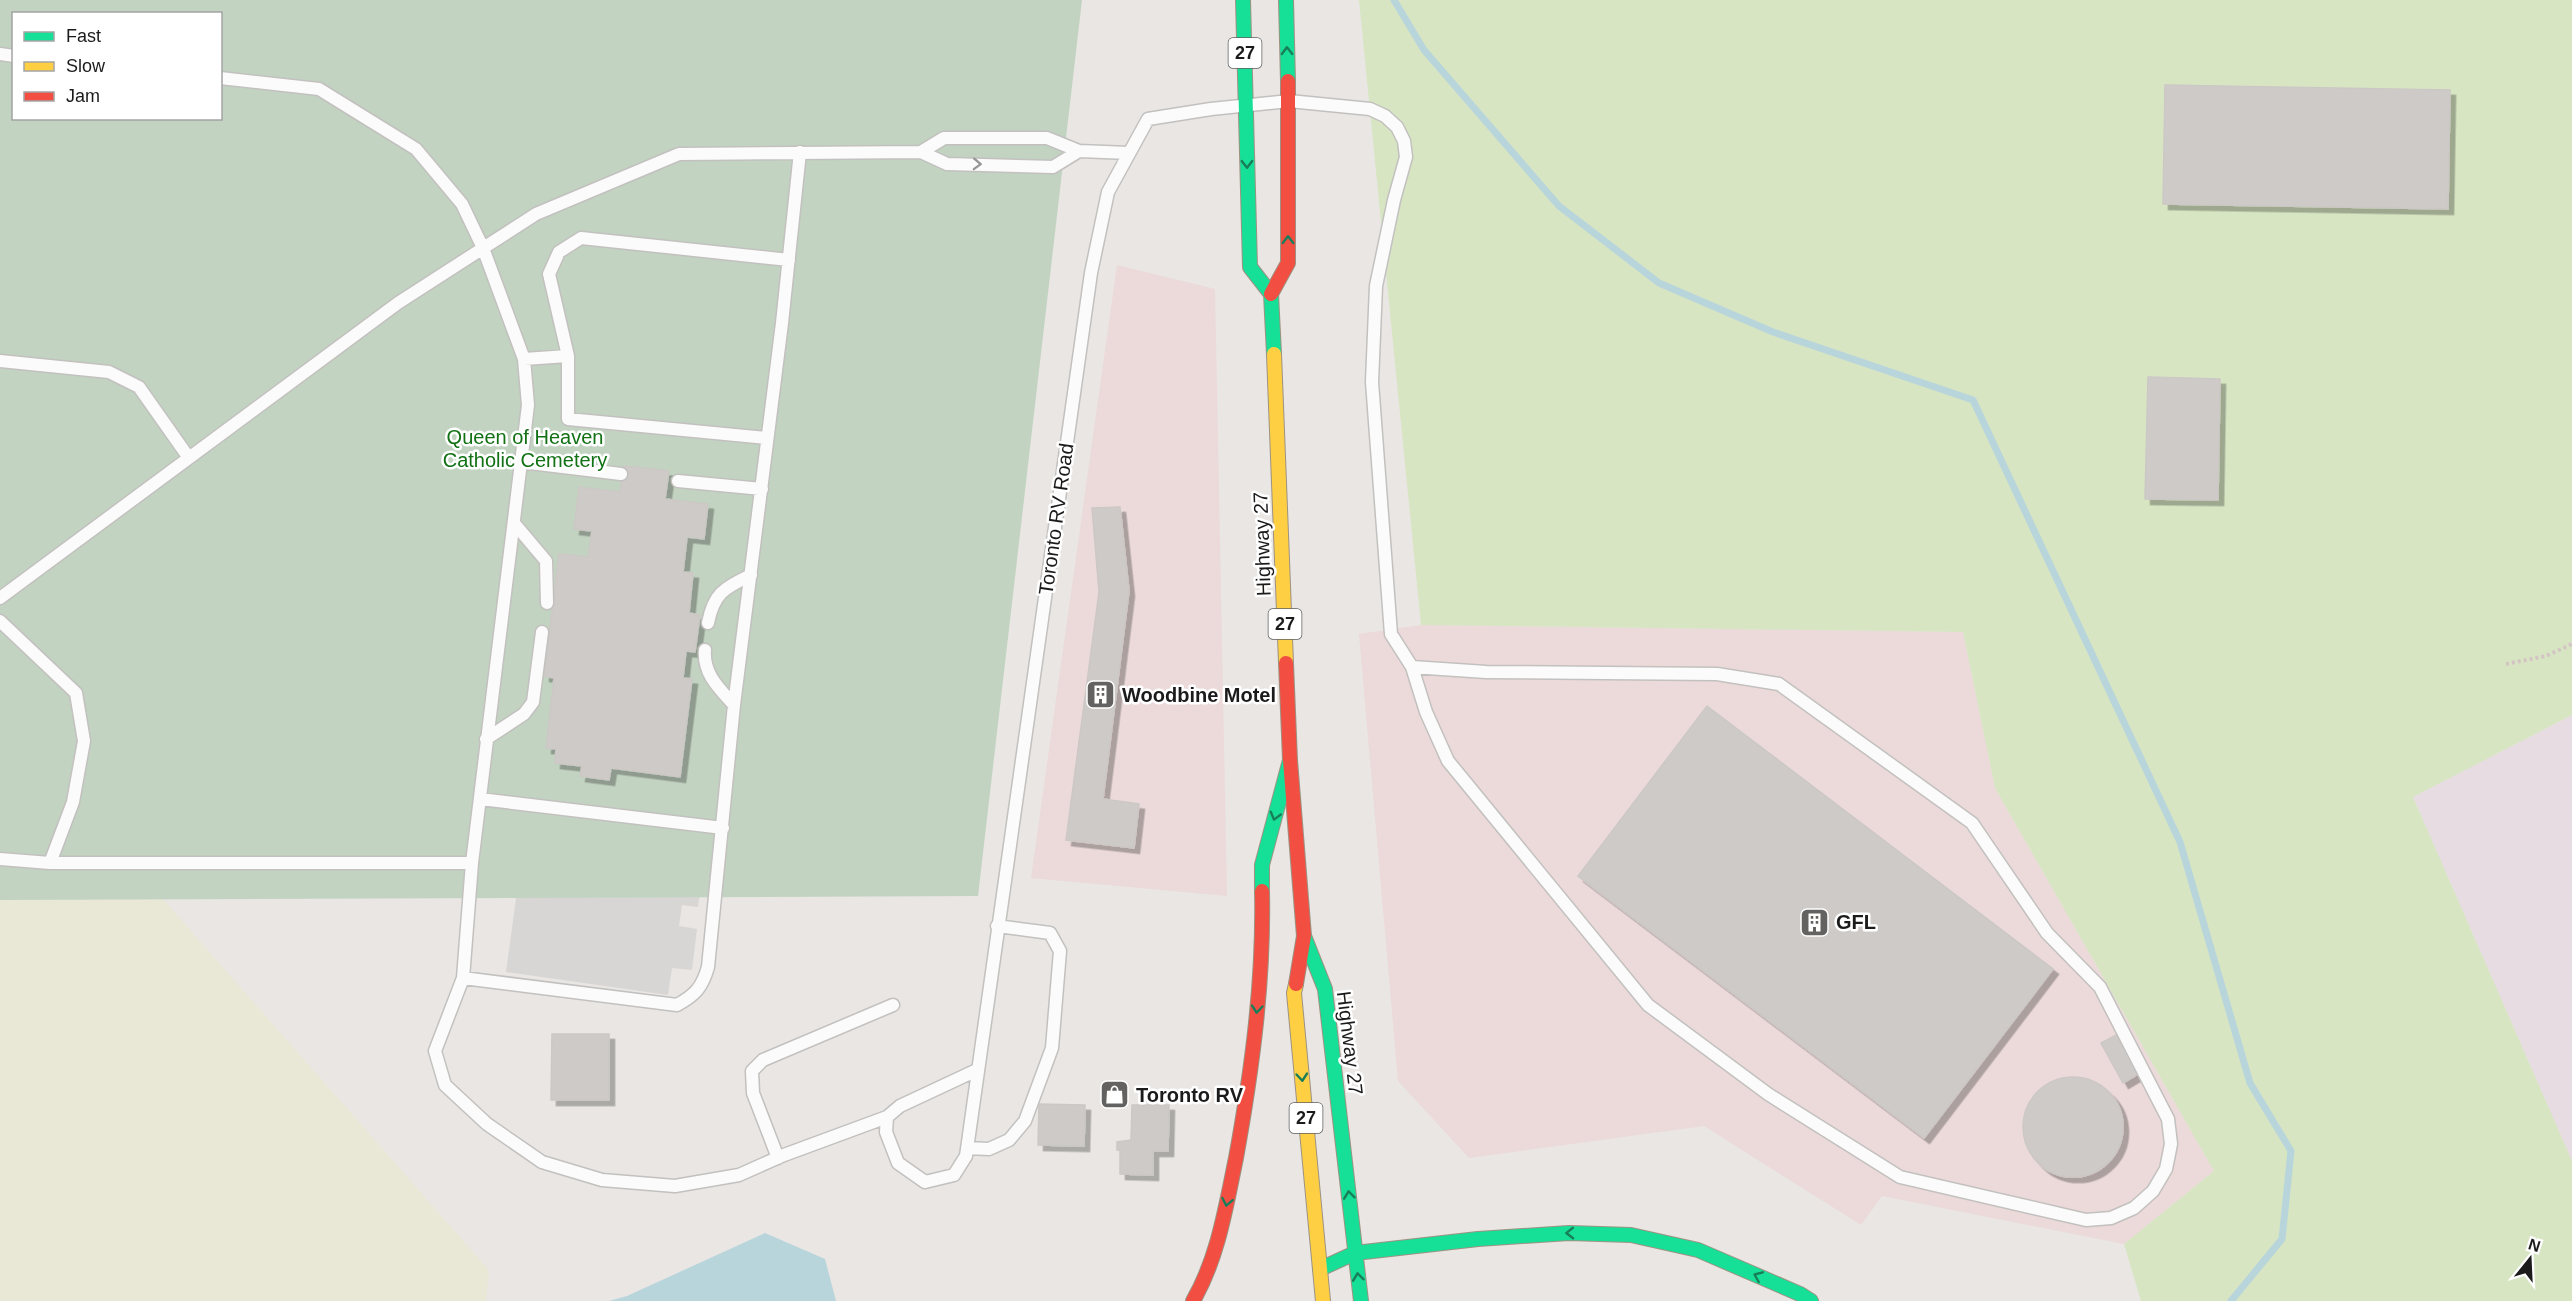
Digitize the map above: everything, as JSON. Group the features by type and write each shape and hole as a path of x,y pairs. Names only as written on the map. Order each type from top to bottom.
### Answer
{"main road":[{"name":"27","path":"1243,0 1250,267 1270,294 1288,263 1289,102 1286,0"},
{"name":"Highway 27","path":"1270,294 1290,760 1304,936 1294,993 1323,1301"},
{"path":"1193,1301 1204,1282 1225,1214 1251,1075 1263,934 1262,865 1290,760"},
{"name":"Highway 27","path":"1304,936 1325,989 1361,1301"},
{"path":"1320,1269 1355,1253 1478,1239 1569,1233 1631,1235 1698,1250 1800,1294 1811,1301"}],"lane":[{"path":"222,78 319,89 416,149 462,204 483,248 524,359 528,405 472,863 464,978 435,1051 446,1085 487,1124 542,1162 602,1180 675,1186 739,1175 887,1117 900,1106 977,1070"},
{"name":"Toronto RV Road","path":"887,1117 885,1132 898,1163 925,1182 954,1174 966,1156 1091,273 1108,192 1148,119 1246,105 1289,102 1370,109 1385,116 1397,127 1404,141 1406,157 1394,200 1376,286 1372,382 1391,633 1412,668 1426,712 1448,761 1648,1005 1768,1094 1900,1177 2086,1220 2111,1218 2134,1208 2153,1191 2166,1169 2171,1144 2168,1119 2100,987 2047,933 1972,823 1779,684 1717,674 1486,672 1412,668"},
{"path":"921,152 944,138 1047,138 1079,151 1129,153"},
{"path":"0,598 398,303 536,214 679,154 921,152 947,164 1053,167 1079,151"},
{"path":"464,978 677,1005 694,995 703,984 708,968 734,705 762,489 800,152"},
{"path":"767,438 568,419 568,356 549,274 559,252 581,238 789,260"},
{"path":"524,359 568,356"},
{"path":"0,361 109,372 139,387 189,458"},
{"path":"521,462 621,474"},
{"path":"678,481 762,489"},
{"path":"514,523 546,561 547,603"},
{"path":"708,622 718,594 751,576"},
{"path":"0,621 76,693 84,741 73,802 50,863"},
{"path":"486,739 524,714 533,702 542,632"},
{"path":"705,650 704,662 712,681 734,705"},
{"path":"480,799 723,828"},
{"path":"0,860 50,863 472,863"},
{"path":"967,1148 989,1149 1009,1140 1025,1121 1052,1048 1060,951 1050,933 997,926"},
{"path":"778,1158 753,1093 752,1071 764,1060 893,1005"}],"path":[{"path":"2506,664 2546,656 2572,644"}],"shaded area":[{"path":"1117,265 1215,289 1227,896 1031,878"},
{"path":"1421,625 1963,632 1995,788 2214,1171 2124,1244 1882,1196 1861,1225 1704,1126 1469,1158 1398,1081 1359,634"},
{"path":"2572,715 2572,1161 2413,797"},
{"path":"706,849 698,907 682,905 679,926 697,929 692,970 672,968 668,995 506,972 518,884"}],"green space":[{"name":"Queen of Heaven Catholic Cemetery","path":"0,0 1082,0 978,896 0,900"},
{"path":"1359,0 2572,0 2572,715 2413,797 2572,1161 2572,1301 2141,1301 2124,1244 2214,1171 1995,788 1963,632 1421,625"},
{"path":"162,898 489,1270 486,1301 0,1301 0,900"}],"water":[{"path":"765,1233 825,1259 836,1301 609,1301 627,1296"}],"building":[{"path":"2165,85 2450,90 2448,209 2163,204"},
{"path":"2148,377 2220,379 2218,500 2145,499"},
{"path":"624,466 669,471 665,499 708,504 704,539 687,537 683,572 693,573 689,613 700,615 695,652 686,651 683,678 692,679 680,777 611,768 609,780 580,776 582,766 555,763 556,749 546,748 554,678 544,676 559,554 588,557 592,531 574,529 579,487 620,492"},
{"name":"Woodbine Motel","path":"1120,507 1129,591 1103,799 1139,804 1134,848 1066,840 1099,592 1092,508"},
{"name":"GFL","path":"1707,706 2053,969 1924,1138 1578,876"},
{"path":"552,1034 609,1034 609,1100 551,1100"},
{"path":"2118,1034 2140,1073 2123,1083 2101,1043"},
{"path":"2073,1077 2092,1080 2109,1091 2120,1108 2123,1127 2120,1146 2109,1163 2092,1174 2073,1177 2054,1174 2037,1163 2026,1146 2023,1127 2026,1108 2037,1091 2054,1080"},
{"path":"1039,1104 1085,1105 1084,1146 1038,1145"},
{"path":"1132,1105 1169,1105 1168,1151 1153,1151 1153,1175 1120,1174 1120,1150 1117,1150 1117,1142 1131,1140"}],"waterway":[{"path":"1394,0 1424,50 1559,206 1659,283 1773,332 1973,400 2180,842 2250,1083 2291,1151 2282,1239 2231,1301"}],"traffic: fast":[{"path":"1243,0 1250,267 1271,294 1274,354"},
{"path":"1286,0 1288,81"},
{"path":"1262,891 1262,865 1290,760"},
{"path":"1304,936 1325,989 1361,1301"},
{"path":"1320,1269 1355,1253 1478,1239 1569,1233 1631,1235 1698,1250 1800,1294 1811,1301"}],"traffic: slow":[{"path":"1274,354 1286,663"},
{"path":"1296,984 1294,993 1323,1301"}],"traffic: jam":[{"path":"1271,294 1288,263 1288,81"},
{"path":"1286,663 1290,760 1304,936 1296,984"},
{"path":"1193,1301 1215,1250 1229,1195 1242,1125 1259,992 1262,891"}],"place":[{"name":"Woodbine Motel","path":"1101,695"},
{"name":"GFL","path":"1815,922"},
{"name":"Toronto RV","path":"1115,1095"}]}
